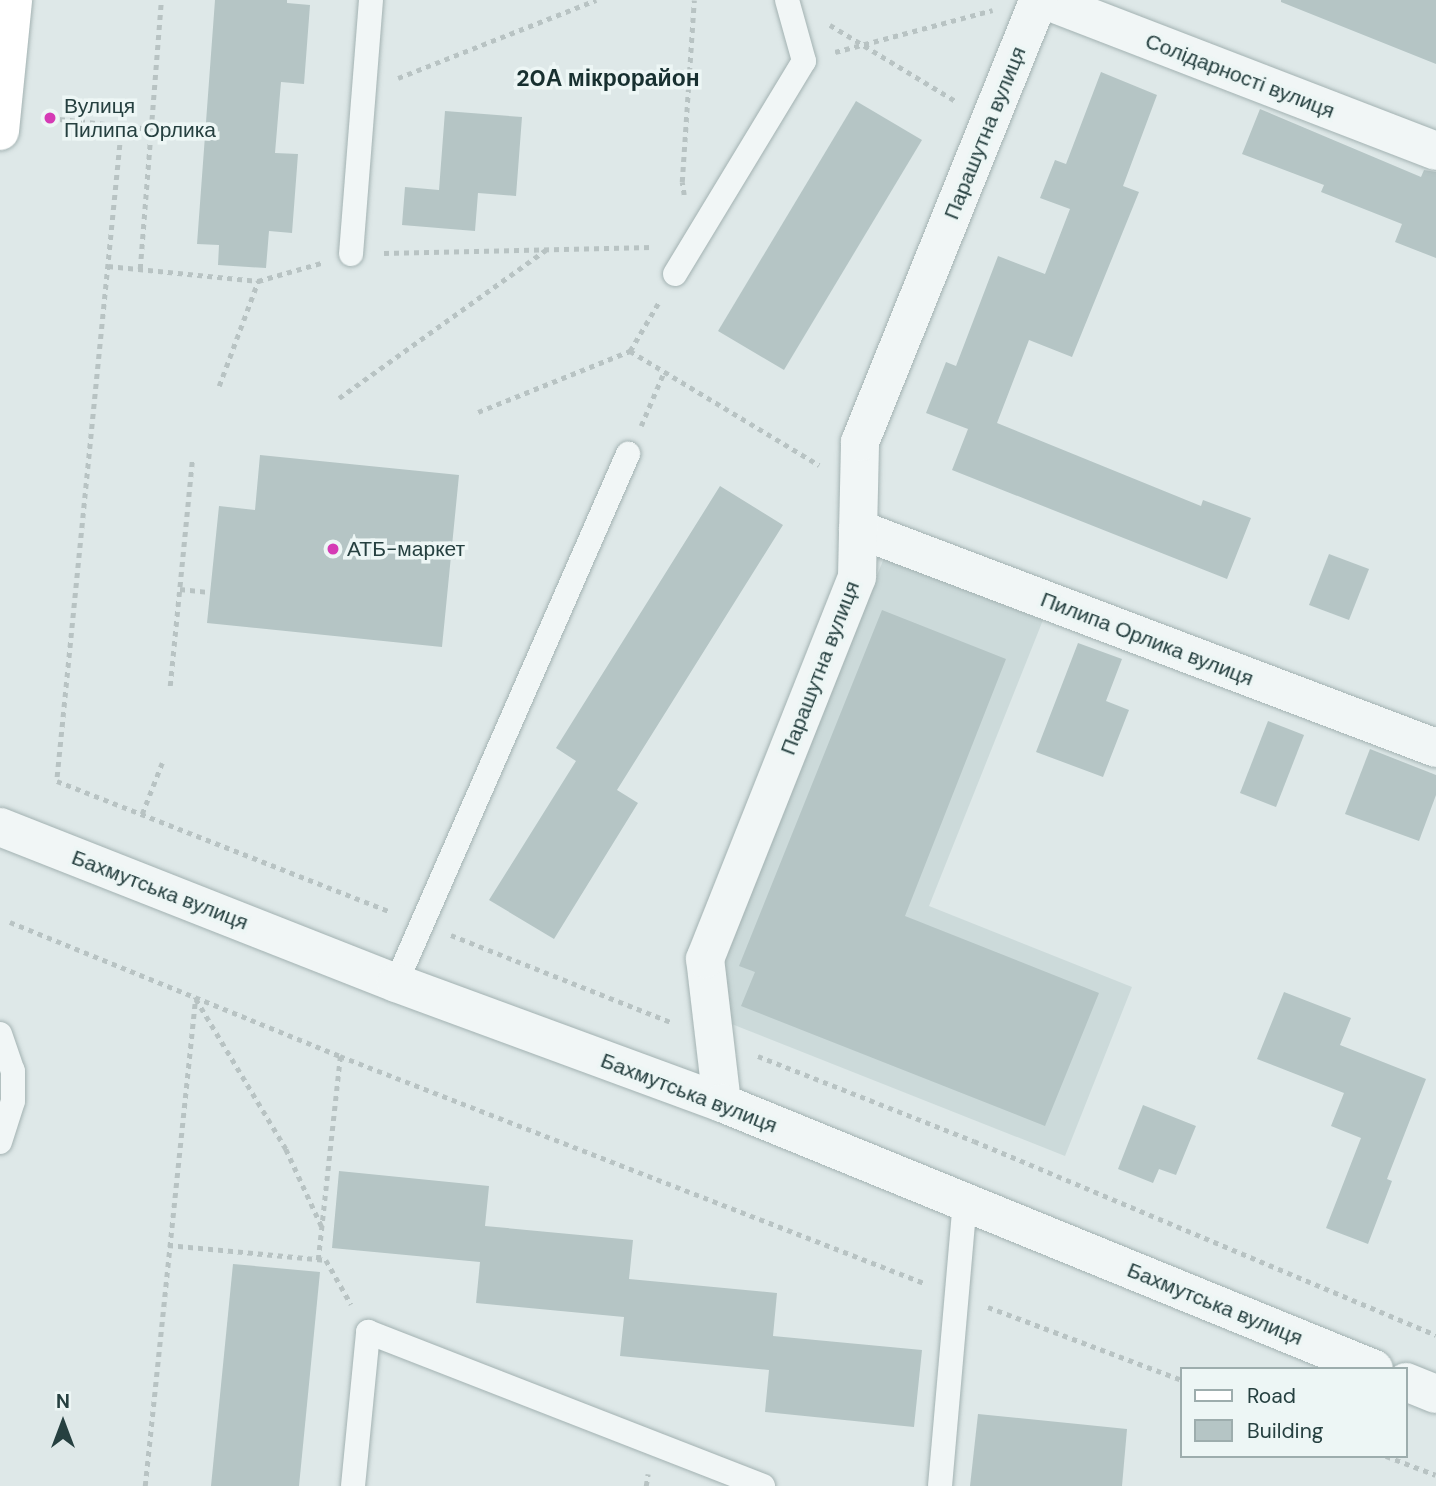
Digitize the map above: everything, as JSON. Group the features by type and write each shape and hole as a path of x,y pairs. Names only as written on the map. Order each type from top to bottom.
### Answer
{"main road":[{"path":"0,131 13,0"}],"street":[{"name":"Солідарності вулиця","path":"1045,0 1436,151"},
{"name":"Парашутна вулиця","path":"722,1103 705,958 857,577 860,442 990,121 1022,3"},
{"name":"Пилипа Орлика вулиця","path":"858,529 1436,748"},
{"name":"Бахмутська вулиця","path":"0,827 396,983 722,1103 1369,1367"},
{"path":"1408,1383 1436,1394"}],"lane":[{"path":"351,254 371,0"},
{"path":"676,274 804,61 787,0"},
{"path":"396,983 628,454"},
{"path":"0,1034 13,1071 13,1101 0,1142"},
{"path":"940,1486 959,1296 965,1203"},
{"path":"353,1486 368,1332 763,1486"}],"path":[{"path":"140,269 161,0"},
{"path":"364,92 596,0"},
{"path":"682,182 694,0"},
{"path":"787,0 990,121"},
{"path":"804,61 1022,3"},
{"path":"50,118 151,129"},
{"path":"122,125 57,781 974,1141 1436,1335"},
{"path":"108,266 258,281 351,254 693,246"},
{"path":"339,398 546,250"},
{"path":"478,412 630,351 676,274"},
{"path":"219,386 258,281"},
{"path":"630,351 859,489"},
{"path":"628,454 664,372"},
{"path":"170,685 192,460"},
{"path":"180,589 210,592"},
{"path":"142,814 162,763"},
{"path":"10,922 340,1056 1180,1379"},
{"path":"195,998 286,1149 322,1227"},
{"path":"145,1486 195,998"},
{"path":"318,1260 340,1056"},
{"path":"168,1245 326,1260 368,1332"},
{"path":"1391,1458 1436,1475"}],"shaded area":[{"path":"884,558 1043,620 929,906 1132,987 1065,1156 729,1023 722,964"}],"building":[{"path":"215,0 287,0 287,3 310,5 304,84 281,82 275,153 298,154 292,233 269,231 266,268 218,265 219,245 197,244"},
{"path":"1436,0 1436,64 1281,2"},
{"path":"1101,72 1157,95 1123,186 1139,192 1072,357 1029,340 997,423 1201,506 1203,500 1251,518 1227,579 952,470 968,429 926,413 946,362 956,366 998,256 1045,274 1070,209 1040,198 1055,160 1066,164"},
{"path":"856,101 922,140 784,370 718,331"},
{"path":"1260,109 1421,177 1424,170 1436,172 1436,258 1395,242 1402,224 1321,192 1324,185 1242,154"},
{"path":"445,111 522,117 516,196 478,193 475,231 402,225 405,187 439,190"},
{"path":"260,455 459,475 442,647 207,623 219,506 255,510"},
{"path":"720,486 783,525 617,790 638,803 554,939 489,900 576,761 556,748"},
{"path":"1329,554 1369,569 1349,620 1309,605"},
{"path":"882,610 1006,659 905,916 1099,993 1045,1126 741,1006 755,972 739,966"},
{"path":"1078,643 1122,659 1106,701 1129,710 1103,777 1036,752"},
{"path":"1268,721 1304,735 1276,807 1240,793"},
{"path":"1370,749 1436,775 1436,795 1419,841 1345,814"},
{"path":"1284,992 1351,1018 1340,1045 1426,1079 1387,1179 1392,1181 1368,1244 1326,1228 1361,1138 1331,1126 1344,1093 1257,1059"},
{"path":"1143,1105 1196,1126 1176,1175 1159,1169 1153,1183 1118,1169"},
{"path":"339,1171 489,1186 485,1226 633,1240 629,1279 777,1293 773,1336 922,1350 914,1427 765,1412 769,1370 620,1356 624,1317 476,1303 480,1262 332,1248"},
{"path":"233,1264 320,1272 299,1486 211,1486"},
{"path":"978,1414 1127,1429 1122,1486 970,1486"}],"place":[{"name":"Вулиця Пилипа Орлика","path":"50,118"},
{"name":"АТБ-маркет","path":"333,549"}],"district":[{"name":"20А мікрорайон","path":"608,78"}]}
